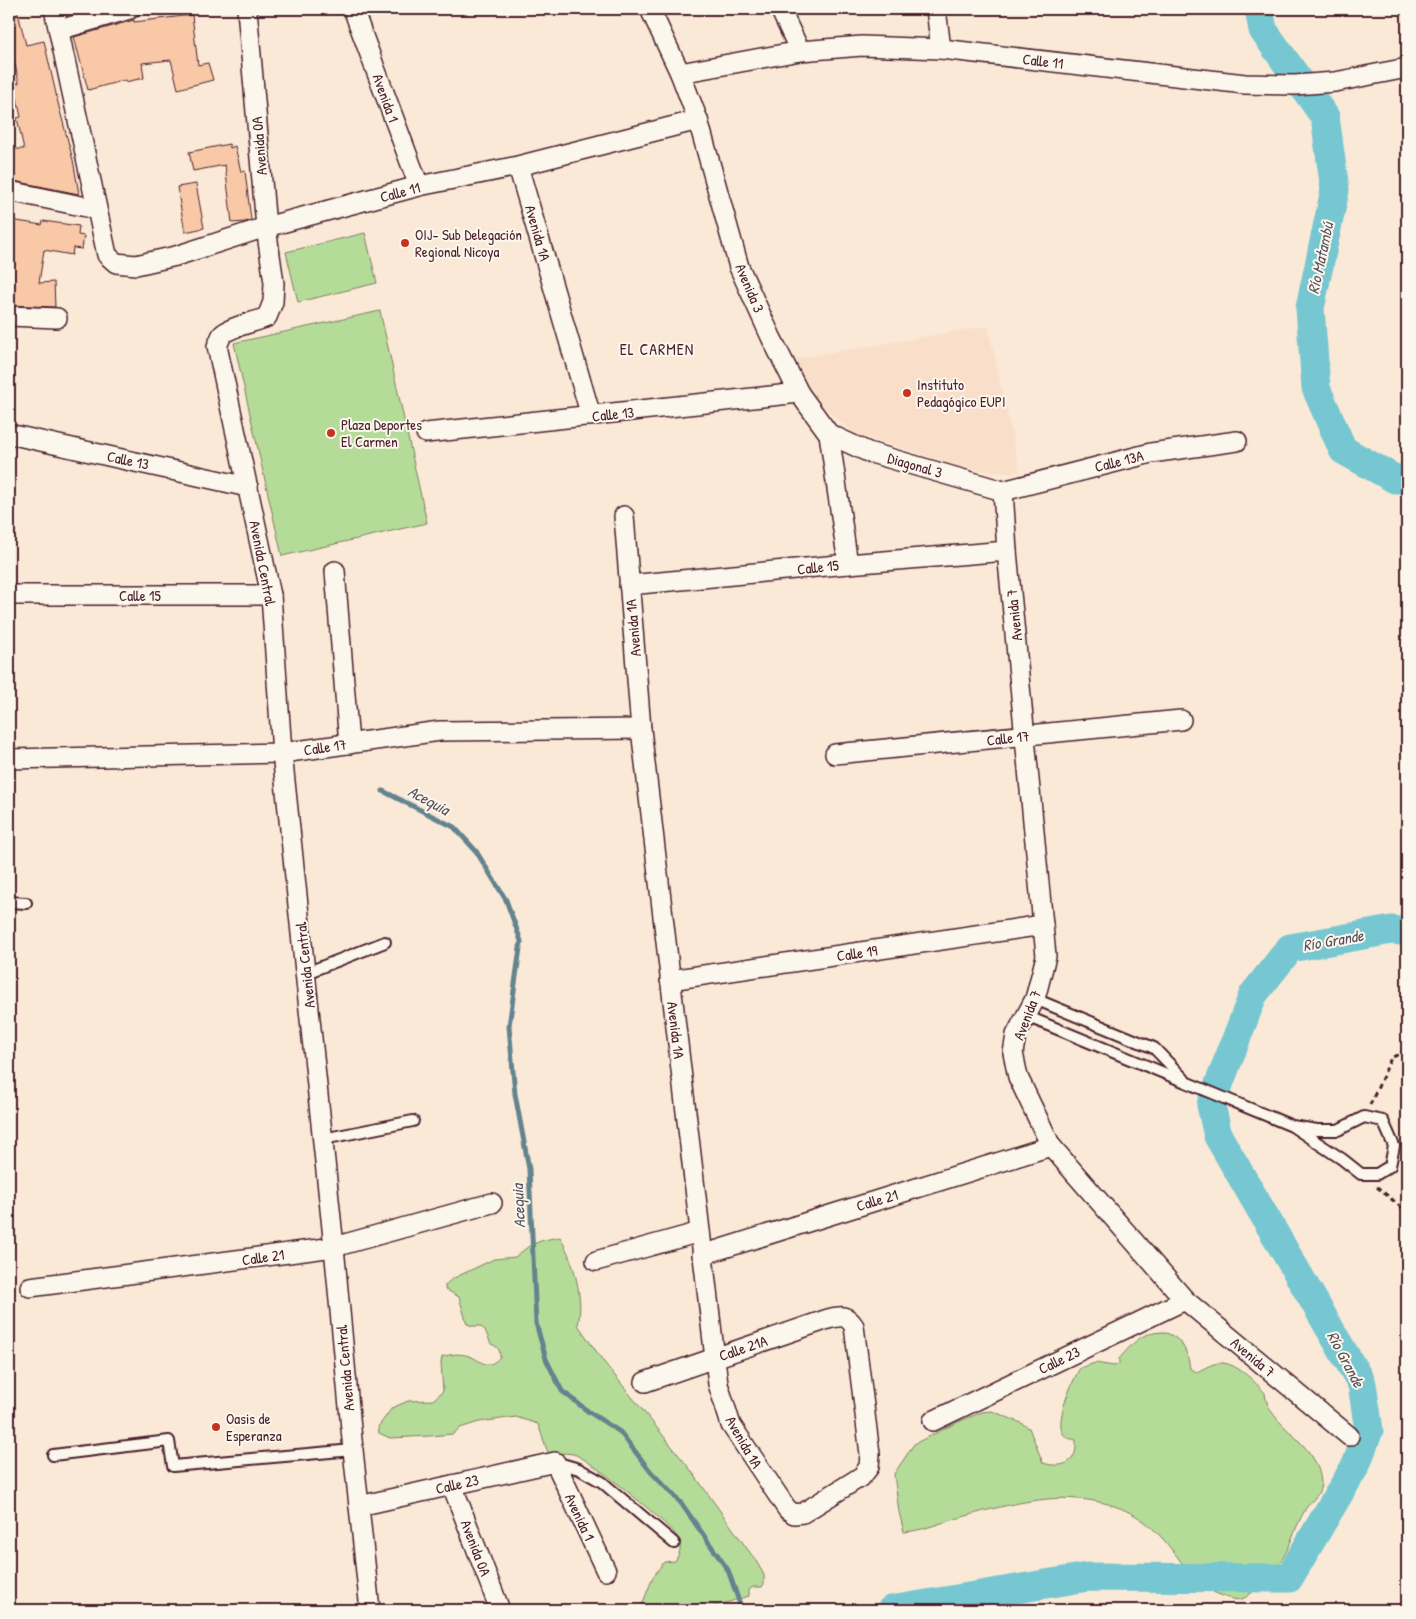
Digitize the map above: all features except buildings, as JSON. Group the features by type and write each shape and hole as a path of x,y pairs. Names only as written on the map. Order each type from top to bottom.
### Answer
{"street":[{"path":"9,191 96,209 54,9"},
{"path":"59,30 130,9"},
{"name":"Avenida 0A","path":"230,329 253,323 266,317 273,302 274,283 266,227 247,9"},
{"name":"Avenida 1","path":"353,9 419,186"},
{"name":"Avenida 3","path":"650,9 680,73 698,120 740,268 799,393 829,434 848,564"},
{"path":"780,9 800,51"},
{"path":"936,9 941,49"},
{"name":"Calle 11","path":"680,73 800,51 862,46 941,49 1244,84 1295,85 1334,82 1407,68"},
{"name":"Calle 11","path":"96,209 107,255 116,263 136,265 176,256 266,227 419,186 518,166 698,120"},
{"name":"Avenida 1A","path":"518,166 591,416"},
{"path":"9,316 57,318"},
{"name":"Avenida Central","path":"230,329 222,335 217,346 271,595 282,753 370,1610"},
{"name":"Calle 13","path":"426,433 799,393"},
{"name":"Calle 13","path":"9,434 248,487"},
{"name":"Diagonal 3","path":"829,434 868,452 1003,491"},
{"name":"Calle 13A","path":"1003,491 1151,453 1237,442"},
{"name":"Avenida 7","path":"1003,491 1007,552 1046,956 1035,999 1016,1035 1013,1053 1018,1077 1051,1146 1185,1300 1349,1436"},
{"name":"Avenida 1A","path":"624,516 641,729 718,1384 731,1425 787,1509 794,1514 803,1514"},
{"name":"Calle 15","path":"629,585 848,564 1007,552"},
{"path":"335,571 349,744"},
{"name":"Calle 15","path":"9,595 271,595"},
{"name":"Calle 17","path":"835,754 1181,720"},
{"name":"Calle 17","path":"9,760 282,753 440,732 641,729"},
{"name":"Calle 19","path":"670,980 1043,925"},
{"name":"Calle 21","path":"702,1255 1051,1146"},
{"name":"Calle 21","path":"30,1287 334,1247 492,1203"},
{"path":"596,1261 700,1232"},
{"name":"Calle 23","path":"933,1421 1185,1300"},
{"name":"Calle 21A","path":"645,1382 828,1319 842,1316 850,1319 854,1326 870,1454 869,1468 862,1476 803,1514"},
{"name":"Avenida 1","path":"555,1462 606,1571"},
{"name":"Calle 23","path":"359,1506 555,1462"},
{"name":"Avenida 0A","path":"452,1485 500,1610"}],"lane":[{"path":"9,902 26,903"},
{"path":"306,973 385,942"},
{"path":"1035,999 1154,1048 1188,1083"},
{"path":"1026,1016 1292,1126 1361,1174 1378,1174 1390,1166 1394,1146 1382,1121 1364,1117 1338,1130 1317,1130 1292,1126"},
{"path":"323,1140 413,1121"},
{"path":"53,1455 169,1441 173,1466 353,1450"},
{"path":"555,1462 579,1469 602,1482 674,1543"}],"path":[{"path":"1364,1117 1391,1058 1407,1050"},
{"path":"1361,1174 1407,1212"}],"shaded area":[{"name":"Instituto Pedagógico EUPI","path":"988,326 1020,472 1000,473 969,469 855,434 821,405 803,382 792,359"}],"green space":[{"path":"365,233 377,283 298,302 286,252"},
{"name":"Plaza Deportes El Carmen","path":"380,311 427,523 282,556 234,343"},
{"path":"560,1237 570,1257 579,1291 580,1314 578,1325 603,1361 690,1469 756,1561 764,1575 764,1584 762,1587 753,1587 749,1590 749,1596 702,1610 640,1610 653,1577 664,1562 675,1561 679,1554 679,1540 664,1522 649,1509 584,1460 573,1454 549,1453 538,1424 516,1417 479,1422 460,1428 453,1434 390,1438 379,1433 378,1427 392,1408 408,1401 433,1400 443,1391 442,1357 462,1354 484,1364 491,1364 500,1357 499,1350 491,1344 485,1330 480,1326 467,1324 459,1297 445,1289 445,1285 452,1279 494,1259 515,1257 529,1246 543,1240"},
{"path":"1163,1332 1175,1337 1183,1346 1188,1357 1190,1369 1197,1372 1213,1364 1223,1363 1241,1370 1252,1379 1265,1393 1268,1405 1274,1415 1303,1445 1312,1456 1318,1468 1321,1483 1320,1490 1303,1513 1280,1562 1273,1572 1249,1595 1240,1600 1211,1591 1193,1576 1151,1527 1135,1515 1117,1507 1098,1502 1063,1498 1031,1501 998,1507 922,1529 904,1532 899,1512 894,1474 914,1444 958,1422 982,1412 992,1411 1029,1428 1043,1463 1057,1465 1068,1462 1074,1454 1076,1440 1065,1436 1062,1430 1062,1413 1080,1368 1095,1363 1114,1366 1119,1364 1119,1359 1143,1336"}],"waterway":[{"name":"Río Matambú","path":"1259,9 1263,30 1325,117 1335,190 1310,308 1316,388 1343,450 1395,479 1407,479"},
{"name":"Acequia","path":"383,791 454,827 476,851 506,900 521,941 509,1026 515,1094 529,1169 536,1323 546,1359 562,1391 589,1412 620,1432 651,1472 681,1503 728,1570 742,1610"},
{"name":"Río Grande","path":"891,1610 1088,1577 1289,1578 1356,1465 1369,1430 1362,1384 1218,1136 1211,1105 1253,995 1290,948 1392,930 1407,932"}],"place":[{"name":"OIJ- Sub Delegación Regional Nicoya","path":"405,243"},
{"name":"Instituto Pedagógico EUPI","path":"907,393"},
{"name":"Plaza Deportes El Carmen","path":"331,433"},
{"name":"Oasis de Esperanza","path":"216,1427"}],"district":[{"name":"EL CARMEN","path":"657,349"}]}
